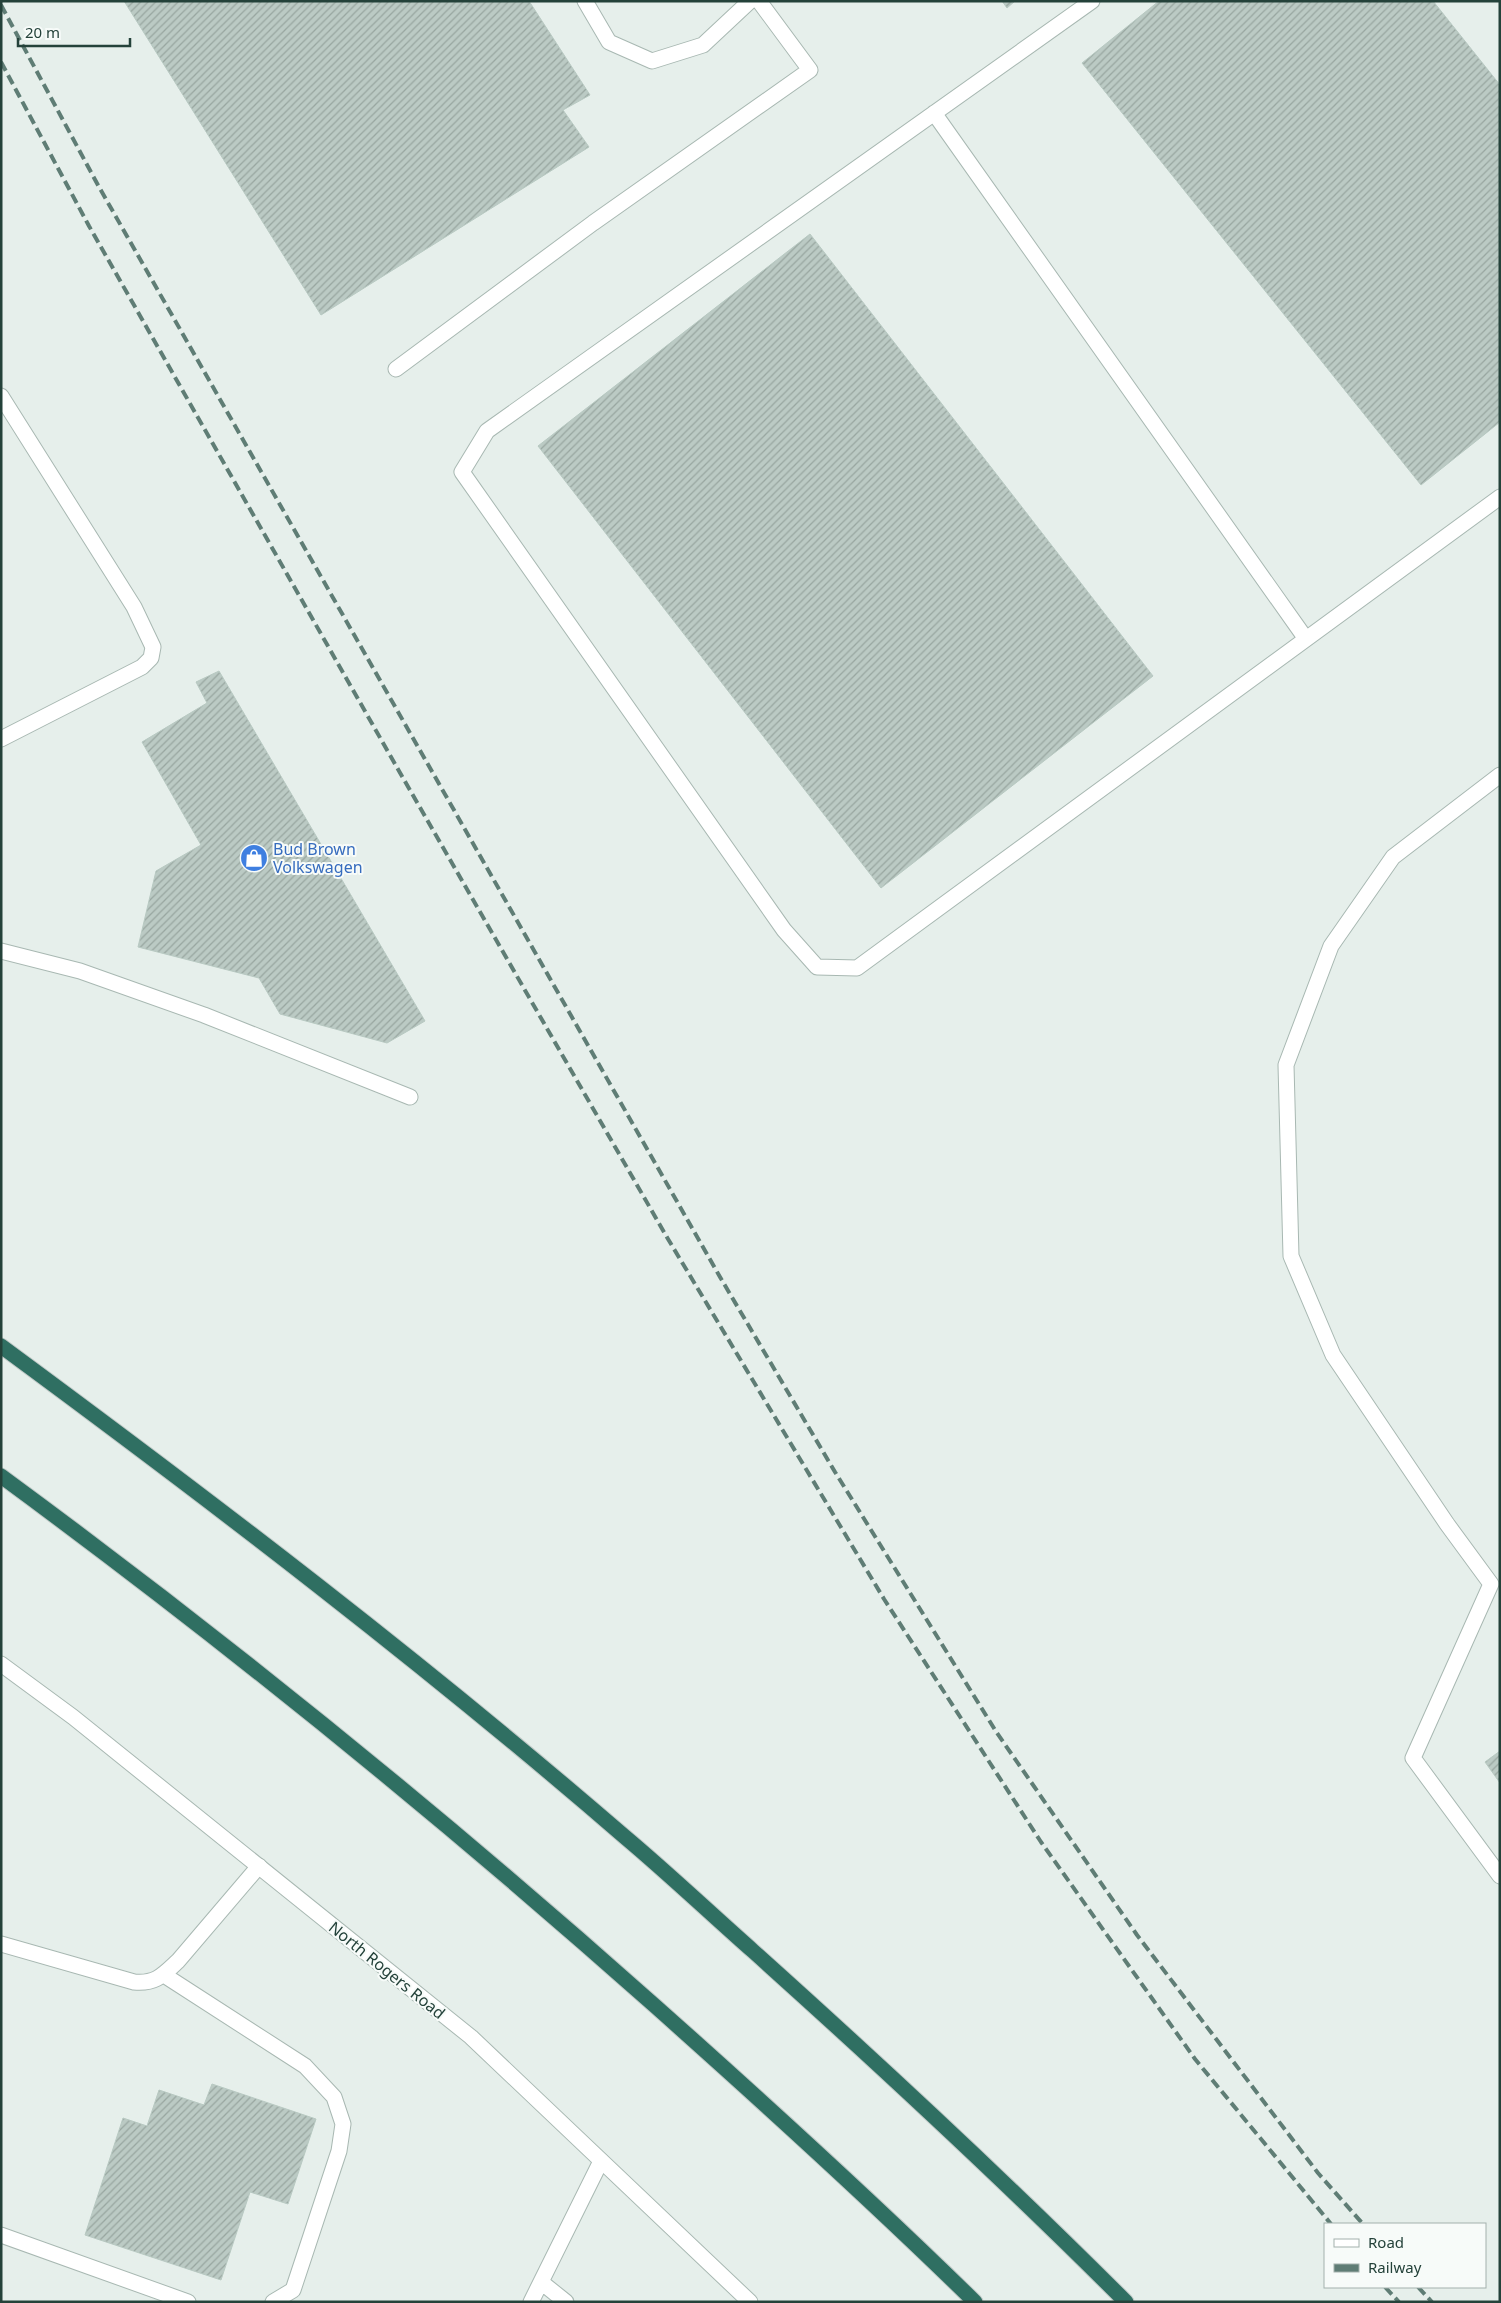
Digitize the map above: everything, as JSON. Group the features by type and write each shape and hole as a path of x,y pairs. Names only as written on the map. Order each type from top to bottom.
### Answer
{"highway":[{"path":"1,1346 175,1474 381,1636 625,1837 833,2023 1030,2206 1126,2302"},
{"path":"1,1476 95,1544 363,1755 570,1930 740,2081 975,2302"}],"street":[{"path":"585,1 609,42 652,61 703,45 750,1"},
{"path":"396,369 593,223 810,70 759,1"},
{"path":"1092,1 487,431 462,472 784,930 817,967 857,968 1500,497"},
{"path":"934,114 1306,639"},
{"path":"1,396 134,607 153,648 151,658 142,667 1,739"},
{"path":"1500,775 1393,857 1331,946 1286,1065 1291,1256 1333,1355 1447,1524 1496,1581 1413,1758 1500,1876"},
{"path":"1,951 80,970 195,1011 410,1098"},
{"name":"North Rogers Road","path":"1,1664 73,1716 471,2037 750,2302"},
{"path":"1,1944 134,1982 149,1983 164,1975 259,1866"},
{"path":"164,1975 305,2066 334,2097 343,2124 339,2150 293,2290 273,2302"},
{"path":"531,2302 601,2161"},
{"path":"1,2235 188,2302"},
{"path":"541,2282 566,2302"}],"building":[{"path":"124,1 529,1 590,95 563,110 589,147 321,315"},
{"path":"1002,1 1015,1 1007,8"},
{"path":"1159,1 1433,1 1500,85 1500,422 1421,485 1082,63"},
{"path":"810,234 1153,676 881,888 538,446"},
{"name":"Bud Brown Volkswagen","path":"219,671 425,1021 387,1043 280,1014 259,978 138,947 156,871 201,845 142,742 207,703 196,682"},
{"path":"1500,1751 1500,1783 1485,1762"},
{"path":"212,2084 316,2119 288,2204 250,2192 221,2280 85,2235 123,2118 147,2126 159,2090 204,2105"}],"railway":[{"path":"1,5 99,187 720,1277 835,1472 997,1733 1137,1935 1318,2173 1362,2223"},
{"path":"1,62 89,226 399,771 668,1239 884,1599 1041,1842 1195,2059 1330,2223"},
{"path":"1386,2288 1399,2302"},
{"path":"1419,2288 1432,2302"}],"place":[{"name":"Bud Brown Volkswagen","path":"254,858"}]}
